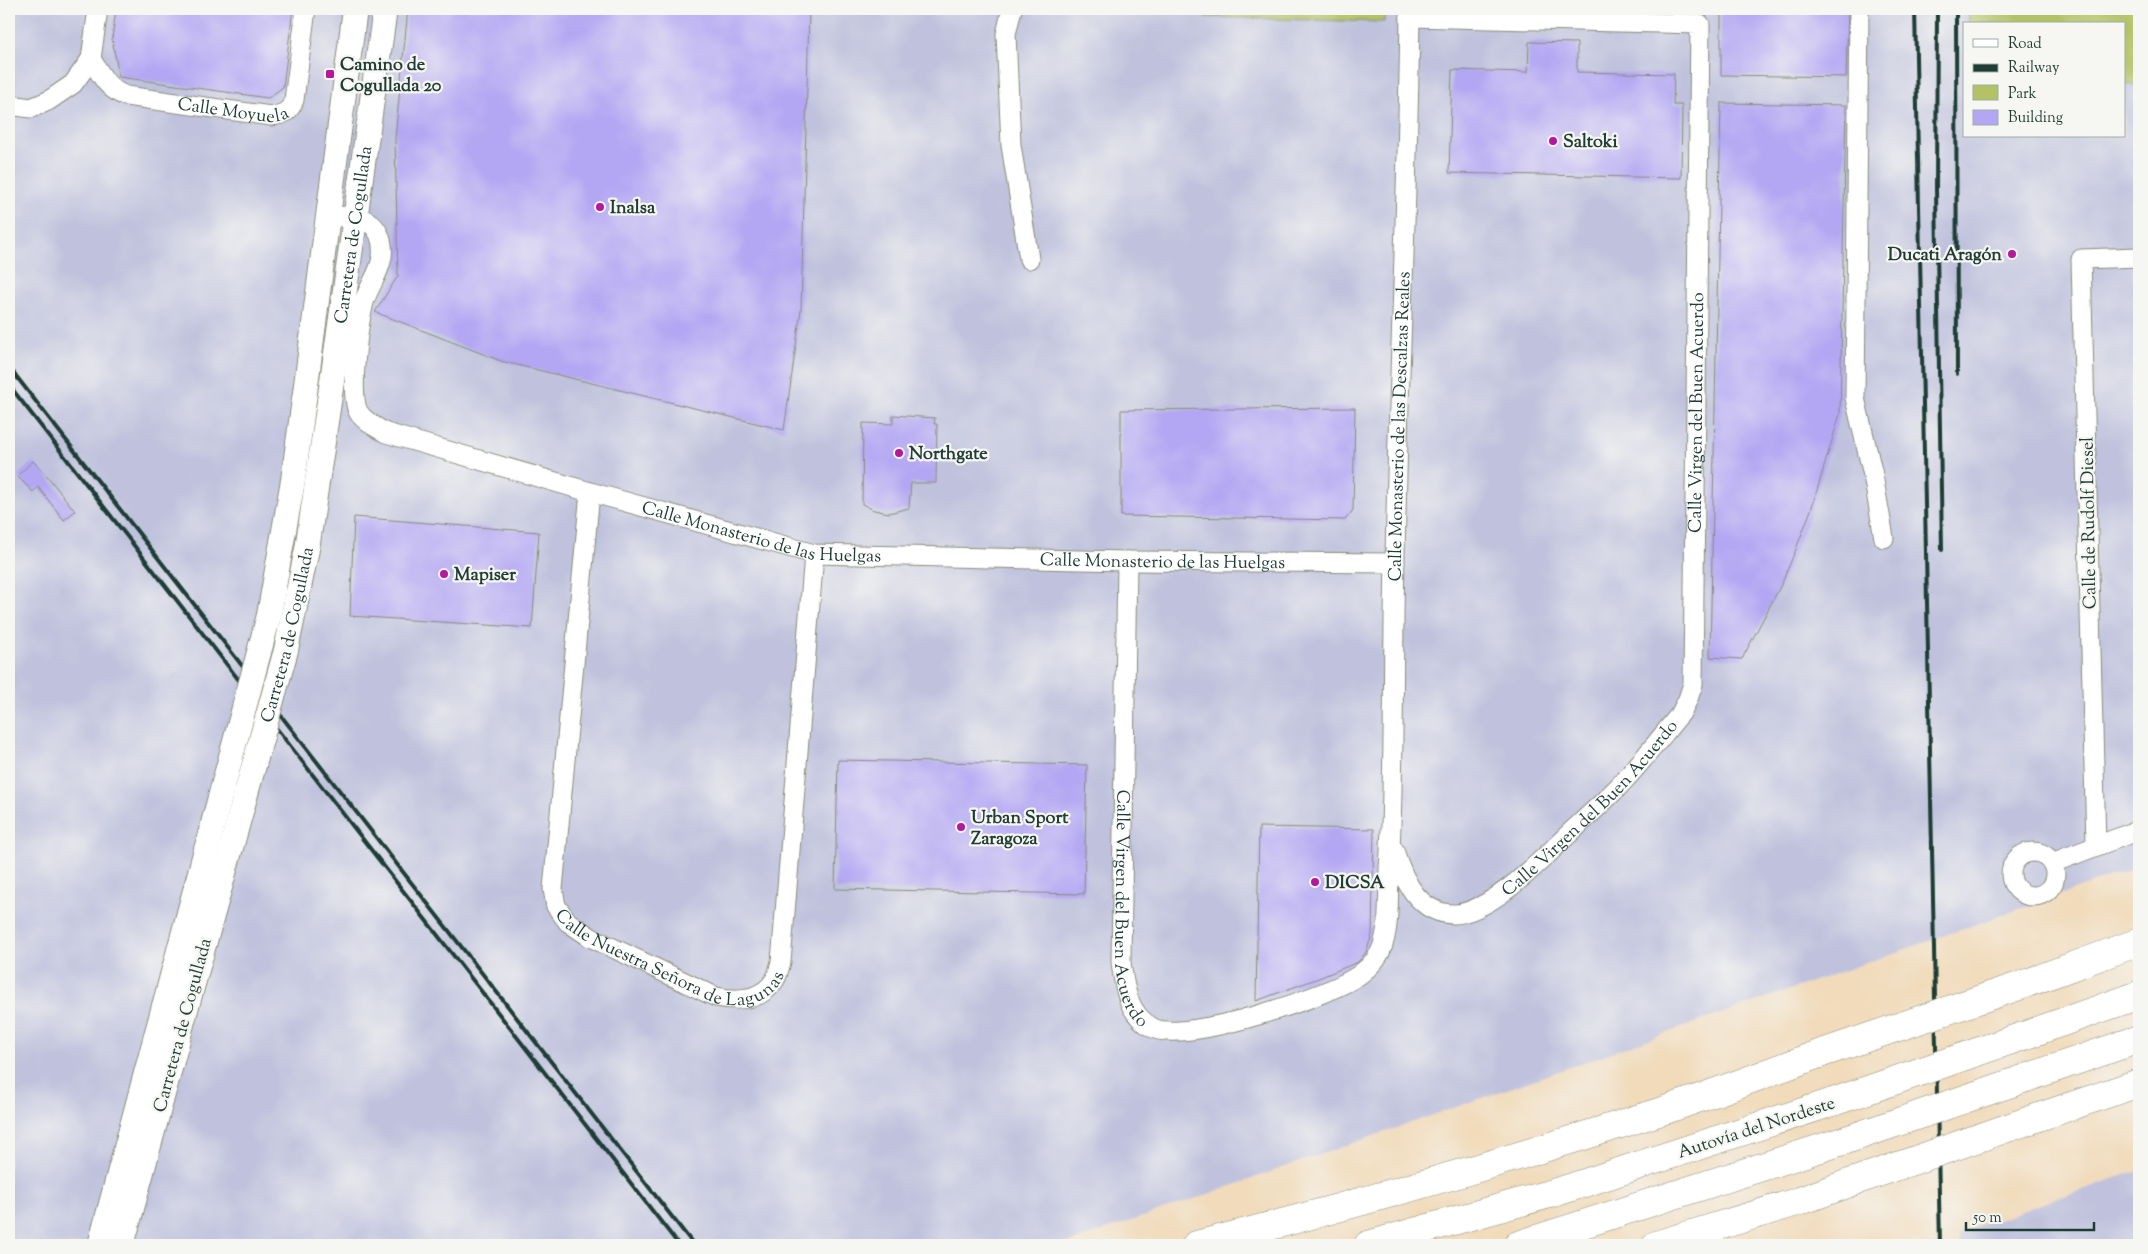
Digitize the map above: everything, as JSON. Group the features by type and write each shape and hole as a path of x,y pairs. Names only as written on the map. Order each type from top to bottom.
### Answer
{"highway":[{"path":"1196,1245 1333,1211 1504,1161 1663,1110 1822,1053 2019,986 2139,942"},
{"path":"2030,1034 2087,998 2139,976"},
{"name":"Autovía del Nordeste","path":"1368,1245 1560,1191 1833,1102 2139,995"},
{"path":"1518,1245 1846,1140 2139,1039"},
{"path":"1656,1245 1800,1201 2139,1083"}],"street":[{"path":"9,105 31,108 48,102 74,84 91,59 98,9"},
{"name":"Calle Moyuela","path":"91,59 110,88 126,96 271,116 280,115 287,112 294,100 306,9"},
{"name":"Carretera de Cogullada","path":"122,1245 175,1009 270,615 293,480 355,9"},
{"name":"Carretera de Cogullada","path":"100,1245 286,650 307,549 357,216 385,9"},
{"path":"1012,9 1006,34 1011,145 1029,259"},
{"path":"1859,9 1855,398 1873,475 1884,538"},
{"name":"Calle Monasterio de las Descalzas Reales","path":"1391,843 1395,564 1410,13"},
{"name":"Calle Virgen del Buen Acuerdo","path":"1391,843 1407,884 1417,898 1427,906 1440,912 1453,914 1478,908 1517,881 1620,785 1681,713 1688,699 1692,684 1700,24 1410,13"},
{"path":"326,221 344,215 357,216"},
{"name":"Calle Monasterio de las Huelgas","path":"357,216 366,219 372,224 381,241 382,254 378,270 362,309 353,385 354,398 358,412 369,424 386,433 814,554 1127,561 1395,564"},
{"name":"Calle de Rudolf Diesel","path":"2096,845 2081,258 2139,257"},
{"name":"Calle Nuestra Señora de Lagunas","path":"590,492 553,888 556,906 568,922 590,937 716,997 735,1001 752,997 764,991 775,981 781,962 814,554"},
{"name":"Calle Virgen del Buen Acuerdo","path":"1127,561 1121,962 1124,986 1131,1006 1142,1020 1154,1029 1170,1032 1247,1019 1341,985 1359,975 1374,962 1382,950 1386,933 1391,843"},
{"path":"2052,862 2139,830"}],"shaded area":[{"path":"9,9 2139,9 2139,867 1063,1245 9,1245"},
{"path":"2139,1170 2139,1245 1959,1245 1958,1233"}],"green space":[{"path":"1204,9 1384,9 1384,22 1204,17"},
{"path":"1969,9 2139,9 2139,84 2126,85 2126,22 1969,22"}],"building":[{"path":"116,9 293,9 283,87 268,98 119,77 112,39"},
{"name":"Inalsa","path":"408,9 787,9 809,13 801,310 784,430 501,361 375,312 398,276 395,138"},
{"path":"1721,9 1848,9 1846,77 1721,75"},
{"path":"1529,42 1577,43 1577,72 1674,74 1673,105 1682,105 1681,178 1449,173 1452,70 1528,72"},
{"path":"1721,103 1846,105 1840,414 1811,510 1796,549 1782,583 1742,659 1710,657"},
{"path":"1355,408 1353,510 1345,520 1121,516 1121,410"},
{"name":"Northgate","path":"893,415 935,418 934,424 937,424 936,483 911,483 909,508 889,513 874,510 862,504 863,423 893,424"},
{"path":"33,461 75,511 64,520 38,487 33,492 17,476"},
{"name":"Mapiser","path":"354,517 539,532 532,628 350,616"},
{"name":"Urban Sport Zaragoza","path":"838,760 1087,765 1084,894 835,889"},
{"name":"DICSA","path":"1259,827 1374,829 1372,935 1366,952 1358,962 1256,1001"}],"railway":[{"path":"1915,9 1940,1245"},
{"path":"1937,9 1936,189 1942,550"},
{"path":"1956,9 1957,374"},
{"path":"9,367 694,1245"},
{"path":"9,385 679,1245"}],"place":[{"name":"Camino de Cogullada 20","path":"330,74"},
{"name":"Saltoki","path":"1553,141"},
{"name":"Inalsa","path":"600,207"},
{"name":"Ducati Aragón","path":"2012,254"},
{"name":"Northgate","path":"899,453"},
{"name":"Mapiser","path":"444,574"},
{"name":"Urban Sport Zaragoza","path":"961,827"},
{"name":"DICSA","path":"1315,882"}]}
